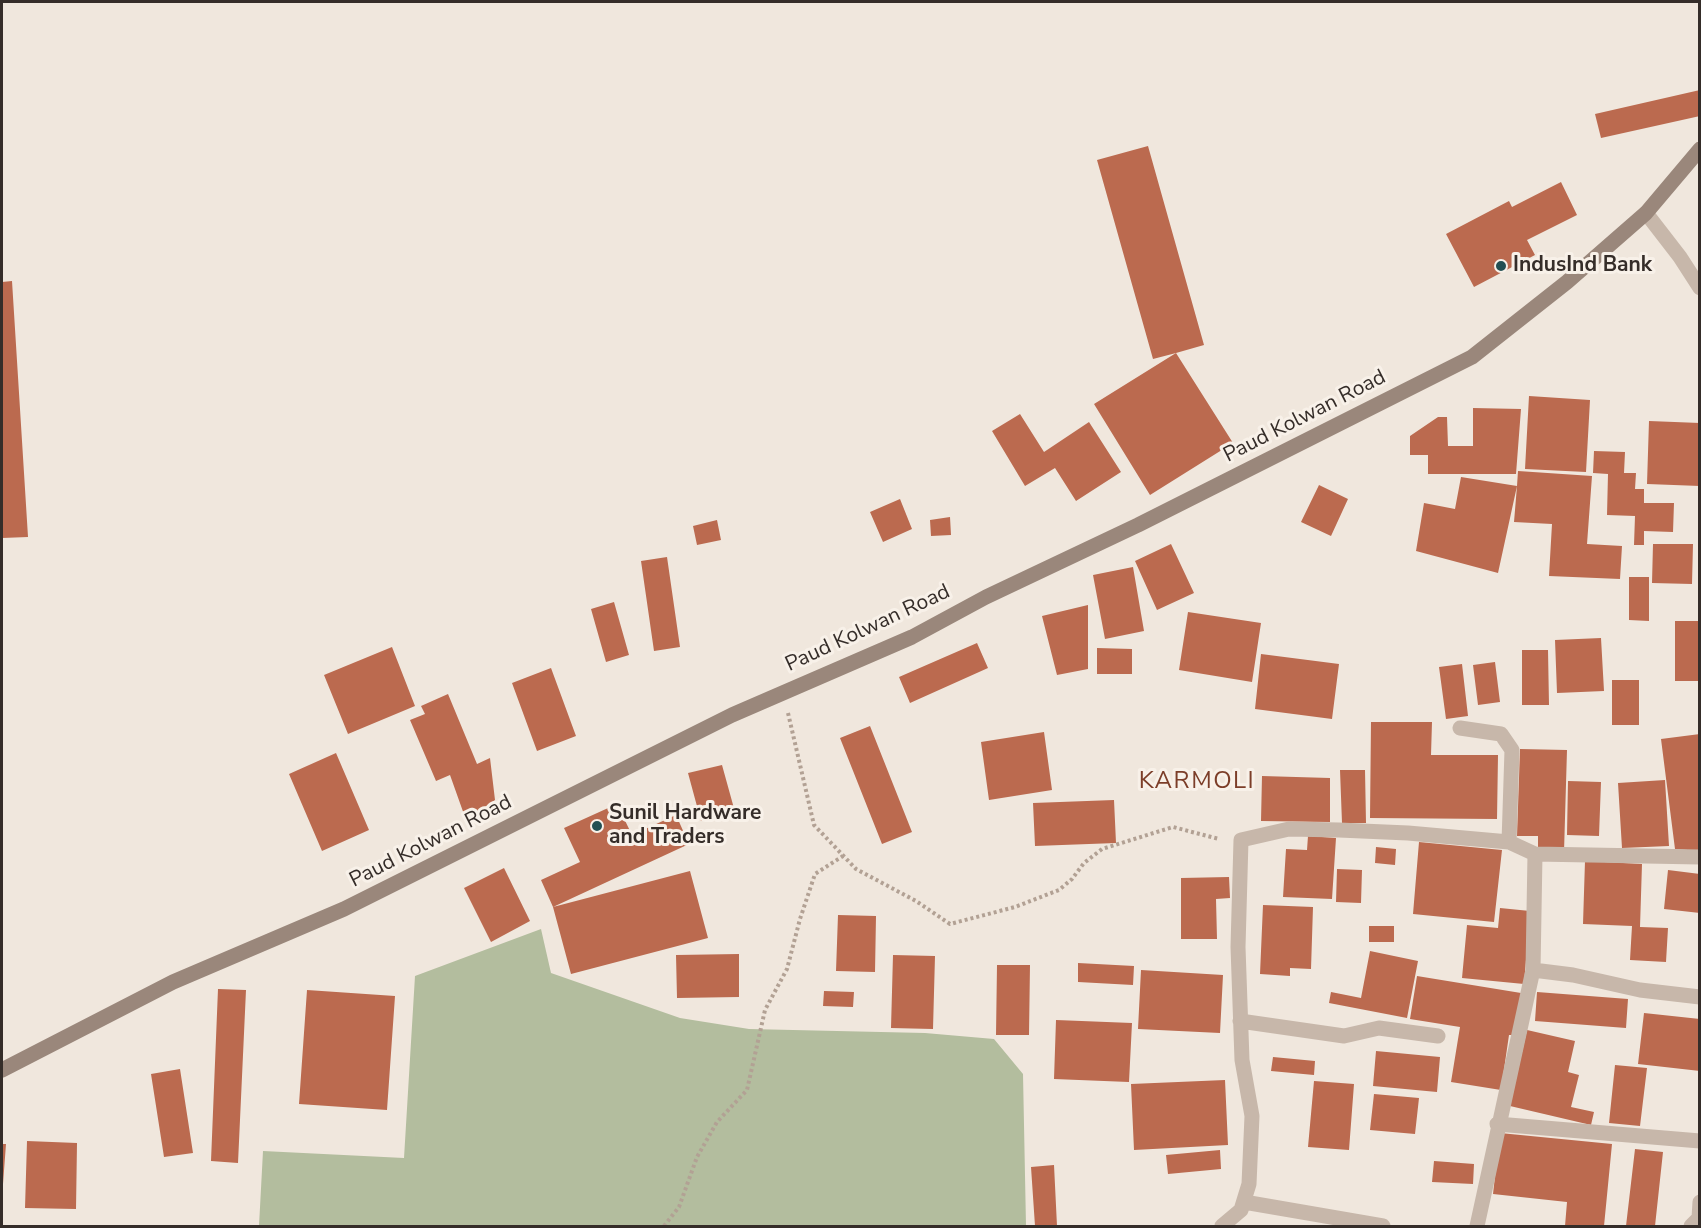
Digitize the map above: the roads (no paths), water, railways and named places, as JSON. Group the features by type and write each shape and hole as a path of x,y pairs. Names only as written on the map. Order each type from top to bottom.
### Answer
{"main road":[{"name":"Paud Kolwan Road","path":"2,1070 173,982 344,909 783,692 912,637 986,597 1138,525 1472,357 1567,282 1646,213 1700,149"}],"street":[{"path":"1646,213 1680,257 1700,288"},
{"path":"1460,728 1501,734 1512,750 1509,843"},
{"path":"1222,1227 1241,1210 1249,1184 1252,1116 1242,1060 1238,947 1241,840 1289,829 1408,833 1509,843 1535,854 1700,857"},
{"path":"1477,1227 1497,1124 1533,970 1535,854"},
{"path":"1533,970 1573,975 1640,990 1700,997"},
{"path":"1240,1021 1344,1036 1379,1029 1438,1036"},
{"path":"1497,1124 1700,1141"},
{"path":"1244,1202 1383,1227"}],"place":[{"name":"IndusInd Bank","path":"1501,266"},
{"name":"Sunil Hardware and Traders","path":"597,826"}],"district":[{"name":"KARMOLI","path":"1197,782"}]}
